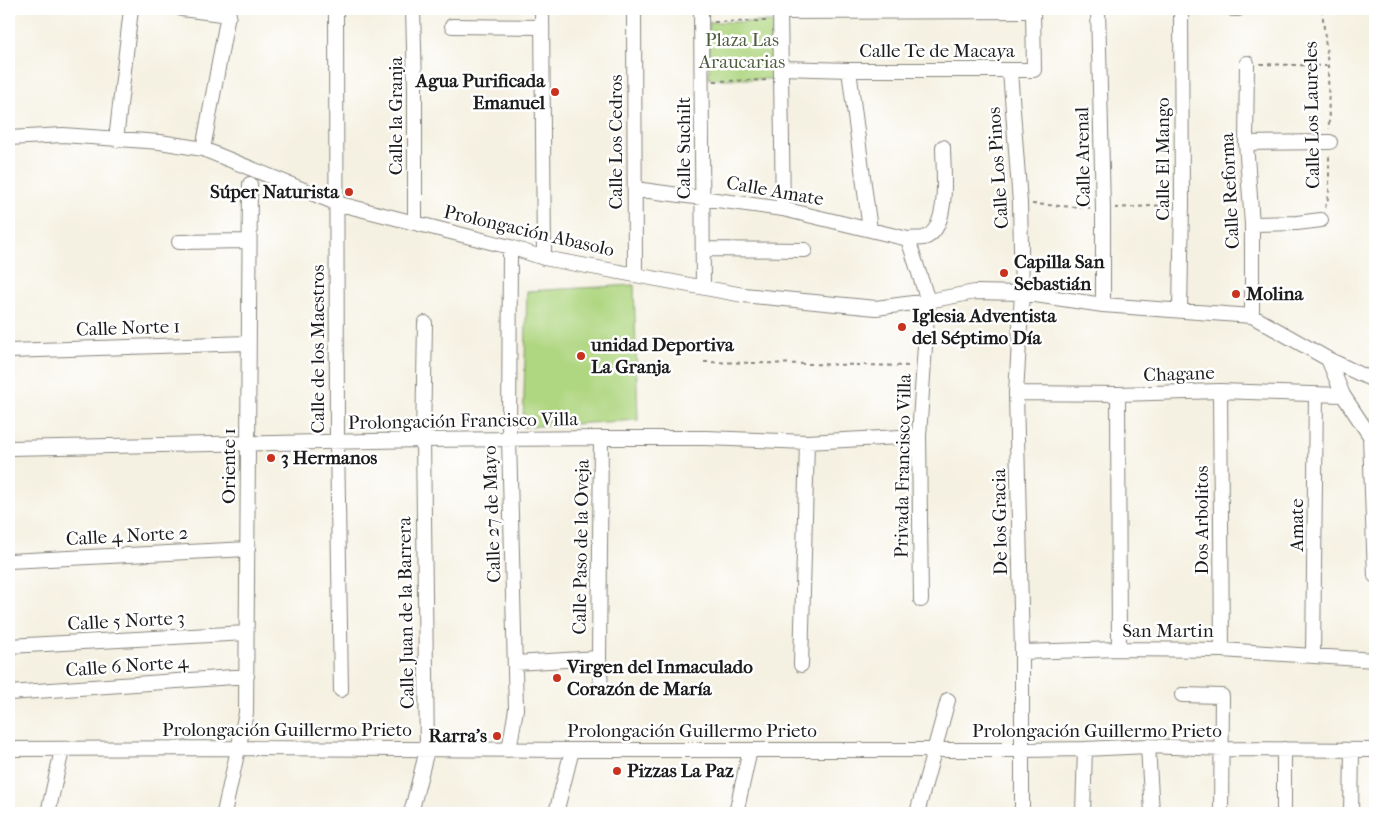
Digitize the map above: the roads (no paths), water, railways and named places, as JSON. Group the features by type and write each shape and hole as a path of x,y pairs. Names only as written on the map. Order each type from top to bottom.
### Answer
{"street":[{"path":"116,140 131,9"},
{"path":"182,9 229,12 202,149"},
{"name":"Calle de los Maestros","path":"336,9 340,690"},
{"name":"Calle la Granja","path":"413,9 415,86 414,223"},
{"path":"542,9 544,258"},
{"name":"Calle Los Cedros","path":"634,9 635,275"},
{"name":"Calle Arenal","path":"1098,9 1103,305"},
{"name":"Calle El Mango","path":"1180,310 1182,204 1181,9"},
{"path":"1233,9 1238,9"},
{"path":"783,209 780,14 1012,10"},
{"name":"Calle Te de Macaya","path":"782,74 849,70 1034,70 1033,11 1012,10"},
{"name":"Calle Suchilt","path":"702,15 703,287"},
{"path":"452,26 542,27"},
{"name":"Calle Reforma","path":"1247,64 1246,143 1252,224 1252,316"},
{"path":"849,70 870,230"},
{"name":"Calle Los Pinos","path":"1010,71 1020,203 1022,293"},
{"name":"Prolongación Abasolo","path":"9,138 63,135 160,142 202,149 336,203 510,247 544,258 744,295 876,308 975,292 1022,293 1103,305 1252,316"},
{"path":"1246,143 1330,142"},
{"path":"928,301 908,239 924,238 933,232 940,220 944,194 943,147"},
{"name":"Oriente 1","path":"224,813 246,712 250,184"},
{"name":"Calle Amate","path":"635,189 783,209 908,239"},
{"path":"1252,224 1297,223 1321,220"},
{"path":"179,242 249,241"},
{"name":"Calle 27 de Mayo","path":"509,750 516,709 509,439 510,247"},
{"path":"702,248 805,250"},
{"name":"De los Gracia","path":"1022,293 1016,393 1022,652 1022,813"},
{"name":"Privada Francisco Villa","path":"921,600 918,436 928,301"},
{"path":"1252,316 1328,359 1375,381"},
{"name":"Calle Juan de la Barrera","path":"411,813 427,750 423,440 425,323"},
{"name":"Calle Norte 1","path":"9,351 248,343"},
{"path":"1328,359 1343,395 1373,438 1375,576"},
{"name":"Chagane","path":"1016,393 1118,394 1220,391 1343,395"},
{"name":"Dos Arbolitos","path":"1220,391 1222,650"},
{"path":"1118,394 1119,649"},
{"name":"Amate","path":"1313,655 1316,395"},
{"name":"Prolongación Francisco Villa","path":"9,448 601,438 706,438 807,442 918,436"},
{"name":"Calle Paso de la Oveja","path":"601,438 599,658 601,687"},
{"path":"801,665 807,442"},
{"name":"Calle 4 Norte 2","path":"9,562 248,549"},
{"name":"Calle 5 Norte 3","path":"9,646 246,633"},
{"name":"San Martin","path":"1022,652 1119,649 1222,650 1375,660"},
{"path":"515,663 599,658"},
{"name":"Calle 6 Norte 4","path":"9,693 247,676"},
{"path":"1182,696 1222,696 1221,813"},
{"path":"917,813 948,700"},
{"path":"1148,746 1152,813"},
{"name":"Prolongación Guillermo Prieto","path":"9,749 1021,750 1148,746 1223,749 1375,750"},
{"path":"1083,813 1085,749"},
{"path":"1284,749 1284,813"},
{"path":"48,813 62,750"},
{"path":"556,813 572,750"},
{"path":"736,813 750,750"},
{"path":"1351,813 1352,750"}],"place":[{"name":"Agua Purificada Emanuel","path":"555,92"},
{"name":"Súper Naturista","path":"349,192"},
{"name":"Capilla San Sebastián","path":"1004,273"},
{"name":"Molina","path":"1236,294"},
{"name":"Iglesia Adventista del Séptimo Día","path":"902,327"},
{"name":"unidad Deportiva La Granja","path":"581,356"},
{"name":"3 Hermanos","path":"271,458"},
{"name":"Virgen del Inmaculado Corazón de María","path":"557,678"},
{"name":"Rarra's","path":"497,736"},
{"name":"Pizzas La Paz","path":"617,771"}],"park label":[{"name":"Plaza Las Araucarias","path":"742,51"}]}
